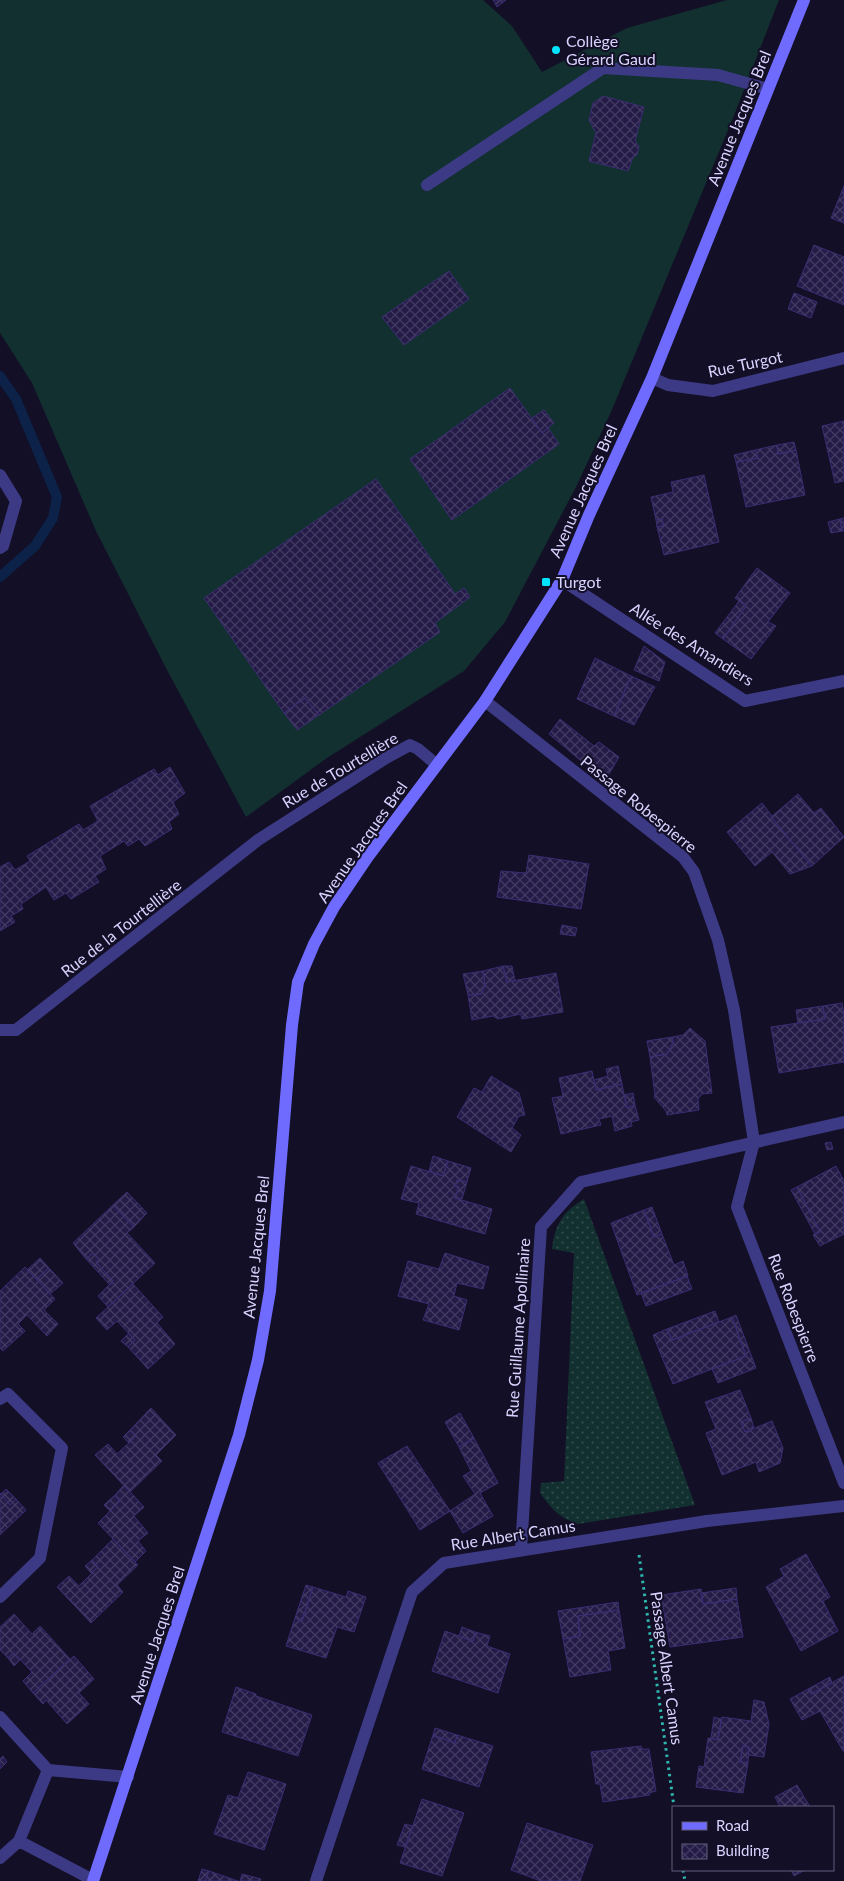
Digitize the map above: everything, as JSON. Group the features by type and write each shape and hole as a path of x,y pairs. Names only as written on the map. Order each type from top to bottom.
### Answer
{"main road":[{"name":"Avenue Jacques Brel","path":"93,1881 239,1434 258,1360 270,1291 292,1025 298,982 314,944 334,907 367,858 485,701 562,580 588,515 652,378 804,0"}],"street":[{"path":"427,185 603,68 718,75 768,89"},
{"name":"Rue Turgot","path":"652,378 668,385 713,390 844,358"},
{"path":"0,475 16,500 3,546 0,548"},
{"name":"Allée des Amandiers","path":"562,580 745,701 844,681"},
{"name":"Passage Robespierre","path":"485,701 683,857 694,872 718,940 734,1010 754,1142"},
{"name":"Rue de Tourtellière","path":"258,840 386,758 410,745 418,748 437,765"},
{"name":"Rue de la Tourtellière","path":"0,1030 16,1030 258,840"},
{"name":"Rue Guillaume Apollinaire","path":"521,1549 541,1227 581,1182 844,1122"},
{"name":"Rue Robespierre","path":"754,1142 737,1207 844,1483"},
{"path":"0,1399 8,1394 62,1448 40,1558 0,1597"},
{"name":"Rue Albert Camus","path":"316,1881 412,1592 444,1563 521,1549 707,1521 844,1506"},
{"path":"0,1717 48,1770 128,1777"},
{"path":"0,1858 19,1841 48,1770"},
{"path":"19,1841 93,1881"}],"path":[{"name":"Passage Albert Camus","path":"635,1532 674,1806"}],"green space":[{"path":"0,0 483,0 512,26 542,72 627,28 727,0 779,0 733,118 611,412 576,487 505,622 464,671 327,758 246,817 167,670 96,531 32,383 0,333"},
{"path":"584,1199 695,1505 578,1524 556,1512 540,1493 541,1483 564,1481 574,1253 552,1249 555,1233 561,1220 570,1209"}],"building":[{"path":"493,0 506,0 497,7"},
{"path":"603,96 644,107 635,141 639,146 637,155 633,157 628,171 589,161 596,133 589,120 593,103"},
{"path":"844,186 844,223 831,218"},
{"path":"814,245 844,257 844,305 797,286"},
{"path":"449,271 469,299 404,345 382,317"},
{"path":"794,293 817,302 811,318 788,309"},
{"path":"510,388 542,433 548,428 559,444 452,520 410,459"},
{"path":"544,410 554,423 542,433 532,418"},
{"path":"844,421 844,481 835,483 822,426"},
{"path":"794,442 796,450 778,454 777,445"},
{"path":"777,445 778,454 796,450 805,495 746,507 736,462 758,458 755,450"},
{"path":"755,450 758,458 736,462 734,455"},
{"path":"704,475 719,542 664,555 657,527 663,526 662,519 656,520 651,497 673,492 671,482"},
{"path":"376,479 455,594 464,588 470,597 435,623 440,632 319,715 305,698 284,713 204,598"},
{"path":"844,518 844,531 842,531 840,519"},
{"path":"662,519 663,526 657,527 656,520"},
{"path":"840,519 842,531 831,533 828,522"},
{"path":"757,568 790,593 768,622 776,626 751,659 723,639 746,606 735,598"},
{"path":"739,601 746,606 723,639 715,633"},
{"path":"644,646 665,662 659,681 634,670"},
{"path":"595,658 631,676 614,716 577,699"},
{"path":"631,676 655,687 634,725 614,716"},
{"path":"305,698 319,715 297,730 284,713"},
{"path":"560,719 594,746 599,742 619,757 605,781 549,734"},
{"path":"170,767 185,793 173,802 179,814 169,822 172,829 145,846 139,839 128,846 124,841 100,856 106,869 95,876 99,882 71,899 66,893 54,900 46,887 21,904 23,909 11,916 15,922 0,931 0,867 9,862 15,870 30,861 27,856 79,824 83,830 98,821 90,806 154,769 158,775"},
{"path":"798,794 814,813 821,808 844,837 812,866 771,817"},
{"path":"762,803 771,817 812,866 790,874 772,852 755,866 727,832"},
{"path":"529,855 589,864 581,909 497,897 501,871 526,873"},
{"path":"562,925 577,928 575,936 560,934"},
{"path":"503,966 507,982 556,973 563,1012 522,1019 521,1014 498,1019 493,1016 472,1020 468,995 481,994 485,985 483,971"},
{"path":"503,966 512,966 515,981 507,982"},
{"path":"483,971 485,985 481,994 468,995 463,974"},
{"path":"842,1003 844,1015 844,1062 779,1073 771,1027 825,1019 823,1006"},
{"path":"823,1006 825,1019 798,1023 796,1010"},
{"path":"690,1028 705,1041 712,1093 702,1094 698,1099 699,1110 667,1115 666,1111 654,1097 650,1057 667,1054 673,1043 672,1037 683,1035"},
{"path":"672,1037 673,1043 667,1054 650,1057 647,1041"},
{"path":"618,1066 622,1084 596,1090 594,1080 608,1076 606,1069"},
{"path":"592,1071 596,1090 622,1084 627,1108 635,1105 639,1120 631,1122 632,1126 615,1131 612,1116 599,1119 601,1125 561,1134 552,1098 563,1096 559,1078"},
{"path":"491,1076 519,1093 525,1115 519,1116 512,1128 521,1135 511,1152 457,1117 474,1088 482,1092"},
{"path":"633,1093 635,1105 627,1108 624,1095"},
{"path":"831,1142 833,1149 827,1150 825,1143"},
{"path":"433,1156 448,1161 443,1176 429,1171"},
{"path":"448,1161 471,1168 467,1182 457,1180 455,1186 459,1187 455,1198 492,1209 485,1234 416,1214 419,1203 401,1199 411,1166 443,1176"},
{"path":"836,1166 844,1181 844,1234 820,1246 813,1235 820,1232 797,1187"},
{"path":"457,1180 467,1182 462,1199 455,1198 459,1187 455,1186"},
{"path":"797,1187 820,1232 815,1234 791,1190"},
{"path":"127,1192 147,1213 134,1227 113,1205"},
{"path":"113,1205 134,1227 127,1233 155,1263 108,1307 98,1296 113,1281 96,1262 99,1259 93,1253 86,1259 73,1243"},
{"path":"652,1207 662,1234 654,1237 644,1210"},
{"path":"644,1210 654,1237 662,1234 674,1265 683,1261 688,1276 637,1295 611,1223"},
{"path":"93,1253 99,1259 96,1262 113,1281 110,1285 86,1259"},
{"path":"445,1253 489,1267 483,1289 457,1283 454,1296 467,1300 459,1330 423,1320 429,1304 398,1296 408,1261 439,1269"},
{"path":"40,1258 49,1268 37,1279 27,1270"},
{"path":"25,1267 55,1299 44,1310 58,1324 47,1336 27,1315 18,1324 25,1331 3,1351 0,1348 0,1291"},
{"path":"49,1268 63,1283 50,1294 37,1279"},
{"path":"687,1276 692,1289 646,1306 641,1293"},
{"path":"133,1284 163,1317 157,1323 175,1344 148,1369 128,1347 135,1340 117,1321 107,1330 96,1318"},
{"path":"715,1311 719,1322 672,1340 667,1329"},
{"path":"736,1315 756,1368 718,1383 712,1369 746,1356 732,1317"},
{"path":"732,1317 746,1356 673,1384 653,1335 667,1329 672,1340"},
{"path":"129,1333 135,1340 128,1347 121,1341"},
{"path":"740,1390 751,1418 741,1422 745,1432 772,1421 783,1448 780,1463 759,1472 756,1462 722,1475 706,1433 716,1429 705,1402"},
{"path":"151,1408 176,1435 156,1455 162,1461 130,1492 95,1455 108,1444 117,1454 136,1436 130,1430"},
{"path":"460,1413 474,1438 459,1447 445,1422"},
{"path":"751,1418 754,1428 745,1432 741,1422"},
{"path":"130,1430 136,1436 129,1443 123,1437"},
{"path":"474,1438 498,1483 480,1493 493,1516 463,1533 450,1511 475,1494 463,1476 471,1471 459,1447"},
{"path":"407,1446 450,1511 420,1530 378,1463"},
{"path":"124,1485 144,1507 134,1516 148,1533 138,1541 146,1551 135,1562 98,1523 120,1501 115,1495"},
{"path":"6,1489 16,1499 10,1505 1,1494"},
{"path":"0,1493 10,1505 16,1499 26,1510 0,1535"},
{"path":"115,1495 120,1501 110,1511 104,1505"},
{"path":"113,1539 138,1565 117,1585 123,1592 91,1623 57,1587 69,1576 79,1586 98,1567 92,1560"},
{"path":"806,1554 830,1597 823,1601 838,1631 801,1651 766,1587 784,1576 780,1569"},
{"path":"92,1560 98,1567 91,1573 85,1566"},
{"path":"306,1585 313,1587 302,1621 295,1618"},
{"path":"313,1587 346,1597 348,1591 366,1597 354,1632 337,1627 326,1658 286,1646 295,1618 302,1621"},
{"path":"736,1588 737,1599 703,1604 701,1593"},
{"path":"701,1589 703,1604 737,1599 743,1637 670,1647 661,1595"},
{"path":"618,1602 619,1610 578,1616 580,1636 563,1639 558,1611"},
{"path":"619,1610 625,1648 608,1651 611,1670 570,1677 563,1639 580,1636 578,1616"},
{"path":"14,1614 32,1634 40,1626 70,1659 33,1693 23,1681 32,1672 14,1653 8,1658 0,1650 0,1627"},
{"path":"462,1627 475,1632 473,1641 459,1636"},
{"path":"445,1631 473,1641 475,1632 490,1636 487,1646 510,1654 498,1693 432,1671"},
{"path":"14,1653 20,1660 14,1666 8,1658"},
{"path":"74,1656 94,1679 79,1693 89,1704 67,1724 46,1700 43,1704 33,1693"},
{"path":"844,1676 843,1751 820,1711 802,1720 790,1699 808,1689 811,1694"},
{"path":"830,1677 832,1683 811,1694 808,1689"},
{"path":"236,1687 256,1694 256,1696 312,1715 298,1756 222,1732"},
{"path":"754,1700 764,1702 769,1724 764,1757 748,1755 749,1747 743,1746 740,1762 748,1763 743,1793 696,1787 699,1766 704,1767 708,1738 718,1740 722,1717 751,1721"},
{"path":"714,1717 721,1719 718,1740 711,1738"},
{"path":"435,1728 457,1735 455,1743 433,1735"},
{"path":"433,1735 455,1743 457,1735 493,1746 479,1787 422,1769"},
{"path":"641,1746 642,1749 649,1749 656,1791 649,1793 650,1795 603,1802 600,1784 596,1784 591,1752"},
{"path":"743,1746 749,1747 748,1763 740,1762"},
{"path":"3,1756 7,1762 0,1769 0,1759"},
{"path":"248,1772 286,1784 264,1850 214,1834 228,1795 238,1798"},
{"path":"797,1785 809,1806 780,1806 775,1797"},
{"path":"422,1799 464,1813 442,1876 400,1863"},
{"path":"527,1823 593,1845 580,1881 541,1881 511,1870"},
{"path":"405,1824 413,1826 405,1847 397,1845"},
{"path":"202,1869 209,1871 205,1881 198,1881"},
{"path":"209,1871 238,1881 205,1881"},
{"path":"792,1871 803,1871 794,1876"},
{"path":"242,1874 261,1879 260,1881 240,1881"}],"waterway":[{"path":"0,376 16,399 57,497 53,518 35,546 0,577"}],"place":[{"name":"Collège Gérard Gaud","path":"556,50"},
{"name":"Turgot","path":"546,582"}]}
